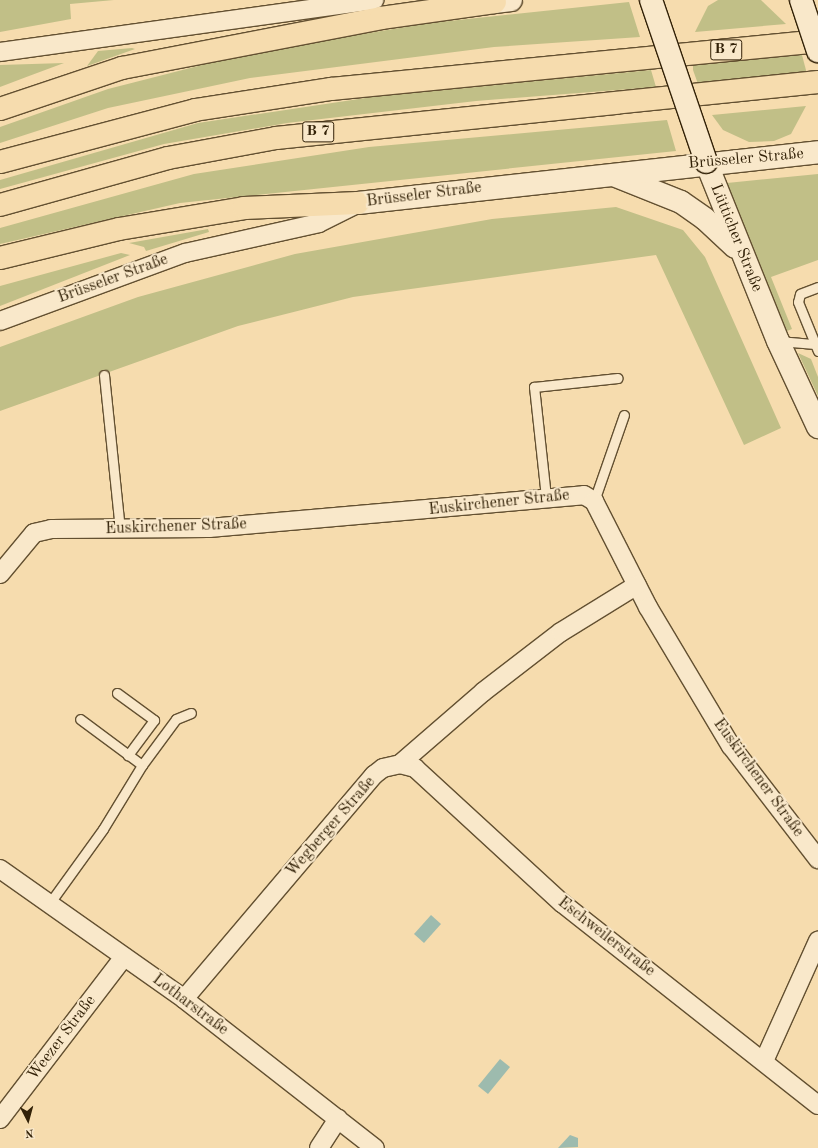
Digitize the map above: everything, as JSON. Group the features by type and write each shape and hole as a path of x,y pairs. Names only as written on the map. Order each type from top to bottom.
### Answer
{"highway":[{"path":"0,109 122,68 381,18 503,1"},
{"name":"B 7","path":"0,162 195,110 324,91 818,41"},
{"name":"B 7","path":"0,205 160,160 276,138 818,82"},
{"path":"0,258 119,229 244,208 358,203"}],"main road":[{"name":"Lütticher Straße","path":"651,0 706,162 778,341 818,427"},
{"path":"801,0 818,51"},
{"name":"Brüsseler Straße","path":"358,203 706,162 818,152"},
{"path":"609,174 681,202 719,231 743,256"}],"street":[{"path":"0,52 374,0"},
{"path":"470,0 503,1"},
{"name":"Brüsseler Straße","path":"0,321 185,253 319,223 358,203"},
{"name":"Euskirchener Straße","path":"0,574 34,533 51,529 120,530 217,527 433,510 546,497 584,495 594,501 637,585 731,746 818,859"},
{"name":"Wegberger Straße","path":"184,999 374,775 383,768 400,764 483,692 561,632 637,585"},
{"name":"Eschweilerstraße","path":"400,764 415,768 562,904 764,1061 818,1105"},
{"name":"Lotharstraße","path":"0,869 184,999 375,1148"},
{"path":"764,1061 818,941"},
{"name":"Weezer Straße","path":"0,1119 124,958"},
{"path":"319,1148 338,1119"}],"lane":[{"path":"817,347 798,302 800,294 818,287"},
{"path":"778,341 817,347"},
{"path":"104,375 120,530"},
{"path":"546,497 534,387 618,378"},
{"path":"594,501 624,415"},
{"path":"117,693 154,720 128,755"},
{"path":"49,904 103,829 142,765 176,720 191,713"},
{"path":"80,719 142,765"}],"shaded area":[{"path":"0,0 114,0 70,4 71,19 0,32"},
{"path":"718,0 761,0 786,24 695,32 708,6"},
{"path":"629,2 640,37 494,47 250,78 108,108 0,143 0,127 108,89 253,52 430,23"},
{"path":"135,49 87,66 98,51"},
{"path":"802,55 807,74 698,84 693,70 693,65"},
{"path":"64,63 29,76 0,87 0,65"},
{"path":"651,70 656,87 476,101 287,123 164,144 0,189 0,180 198,123 372,97"},
{"path":"806,106 791,134 774,141 749,142 723,130 712,115"},
{"path":"667,120 676,151 180,203 0,244 0,228 194,174 369,147"},
{"path":"818,174 818,260 771,277 792,329 787,331 727,183"},
{"path":"616,207 683,230 705,257 781,428 744,445 656,255 353,297 238,326 0,411 0,347 138,297 295,254 492,219"},
{"path":"208,229 209,232 146,251 144,247 129,243"},
{"path":"121,253 130,255 0,306 0,286"},
{"path":"798,353 811,359 818,377 818,396"},
{"path":"431,915 441,924 424,943 414,934"},
{"path":"500,1059 510,1067 488,1094 478,1086"},
{"path":"570,1135 578,1138 578,1147 558,1148"}]}
